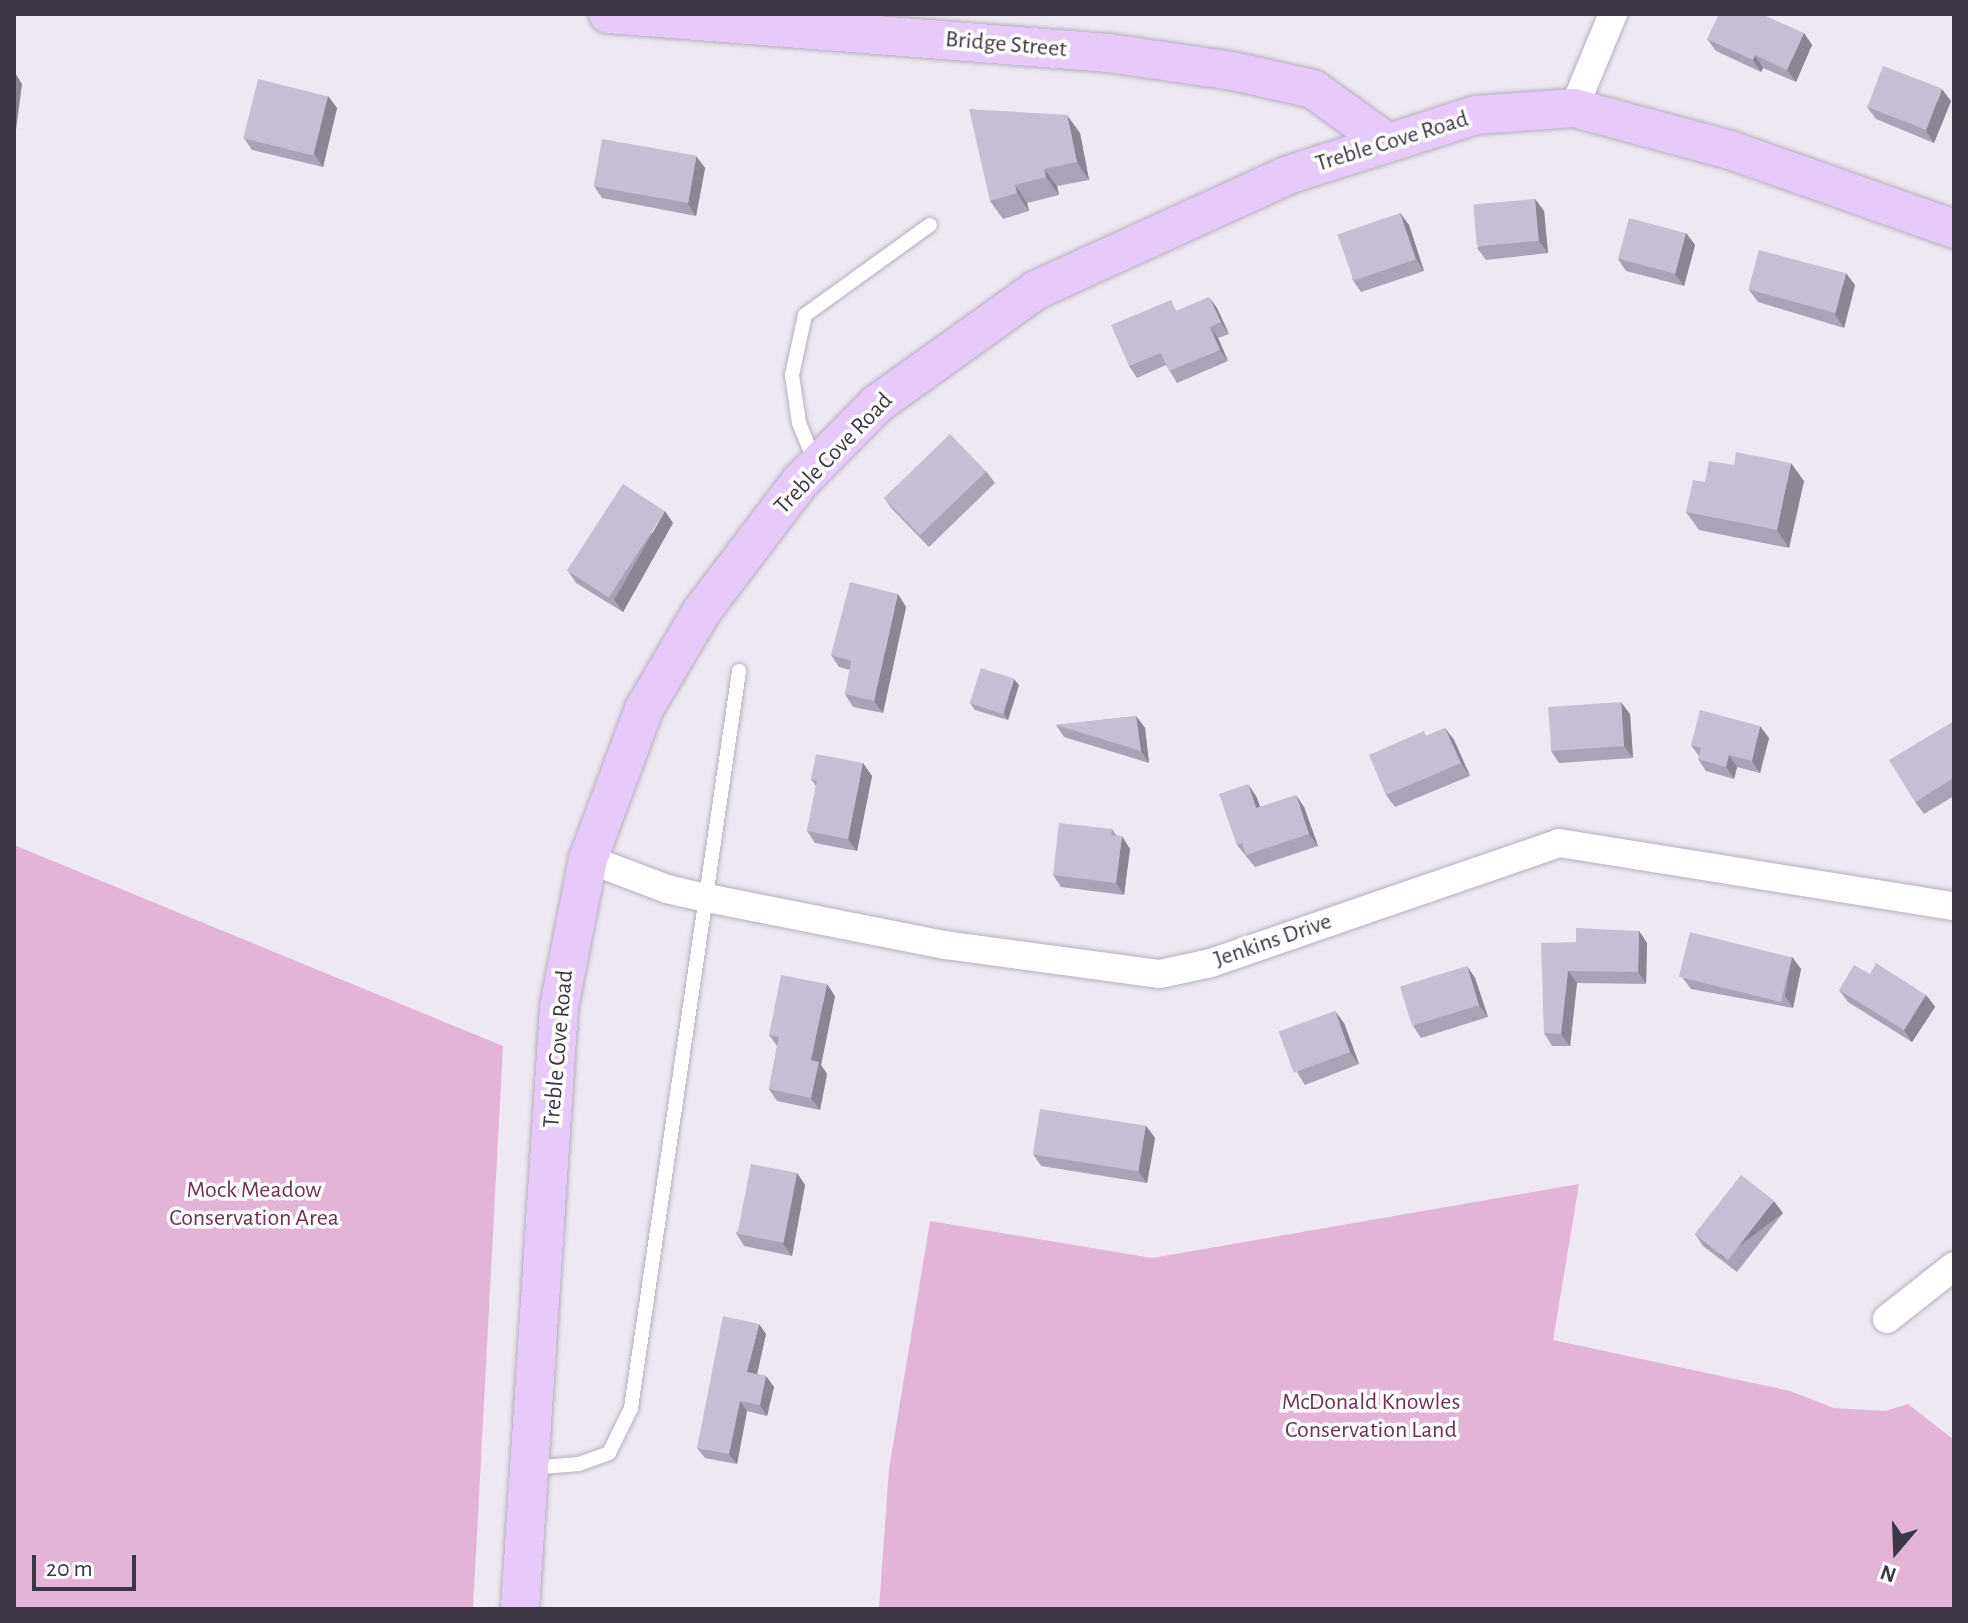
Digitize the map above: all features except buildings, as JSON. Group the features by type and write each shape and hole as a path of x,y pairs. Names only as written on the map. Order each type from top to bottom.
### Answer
{"main road":[{"name":"Bridge Street","path":"608,14 1108,53 1233,71 1313,89 1385,141"},
{"name":"Treble Cove Road","path":"520,1609 559,1007 588,859 644,709 702,611 817,466 877,404 1036,290 1288,175 1385,141 1476,115 1574,108 1730,150 1954,229"}],"street":[{"path":"1574,108 1613,14"},
{"name":"Jenkins Drive","path":"588,859 667,889 702,897 945,945 1160,974 1211,963 1559,843 1954,906"},
{"path":"1887,1319 1954,1266"}],"lane":[{"path":"817,466 799,423 792,375 805,315 930,225"},
{"path":"530,1468 579,1464 609,1453 631,1408 702,897 739,671"}],"green space":[{"name":"Mock Meadow Conservation Area","path":"14,845 503,1046 473,1609 14,1609"},
{"name":"McDonald Knowles Conservation Land","path":"1579,1184 1553,1340 1790,1391 1834,1408 1885,1411 1908,1404 1954,1440 1954,1609 879,1609 889,1469 930,1221 1152,1258"}]}
